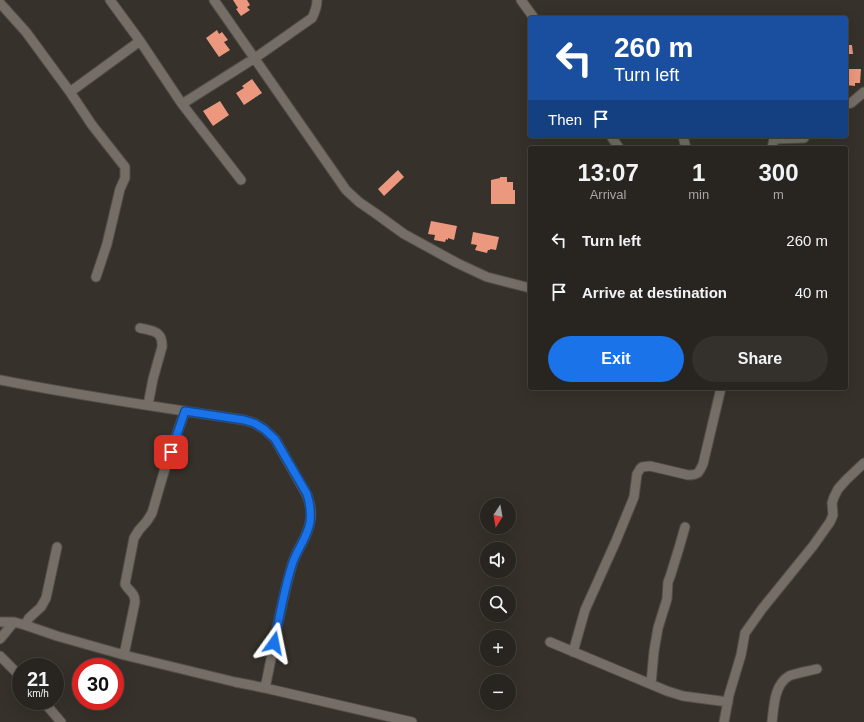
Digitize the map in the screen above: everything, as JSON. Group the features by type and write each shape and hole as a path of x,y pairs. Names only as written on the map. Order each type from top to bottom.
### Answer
{"street":[{"path":"110,0 140,41 182,104 240,180"},
{"path":"214,0 346,190 359,202 404,234 457,263 486,277 528,288"},
{"path":"182,104 255,58 312,18 315,12 317,0"},
{"path":"521,0 533,16"},
{"path":"0,3 26,32 92,125 123,165 125,178 120,189 107,244 96,277"},
{"path":"70,92 140,41"},
{"path":"848,103 864,92"},
{"path":"140,328 155,332 162,338 162,347 153,379 148,405"},
{"path":"0,380 80,395 244,420 254,423 264,429 275,439 307,494 311,515 310,524 293,563 265,688"},
{"path":"573,652 585,610 634,497 637,474 642,467 650,466 688,475 698,474 703,464 721,390"},
{"path":"124,655 135,602 134,595 127,588 124,581 134,538 138,530 147,521 152,513 166,465 185,411"},
{"path":"724,722 728,702 742,655 745,633 830,522 833,515 832,504 838,489 864,463"},
{"path":"651,684 658,628 667,599 668,582 685,527"},
{"path":"25,625 29,618 41,607 46,598 57,547"},
{"path":"0,622 14,622 124,655 412,722"},
{"path":"0,639 14,622"},
{"path":"550,642 667,691 683,696 728,702"},
{"path":"0,656 12,668"},
{"path":"772,722 776,691 783,682 789,676 794,674 817,669"},
{"path":"51,710 61,722"}],"building":[{"path":"233,0 247,0 250,5 247,7 250,10 241,16 236,9 238,8"},
{"path":"217,30 219,34 222,32 228,40 224,42 230,50 219,57 206,38"},
{"path":"848,45 852,45 853,54 848,54"},
{"path":"848,69 861,69 860,83 855,83 855,86 848,85"},
{"path":"252,79 262,93 244,105 236,93 244,88 242,86"},
{"path":"220,101 229,115 213,126 203,111"},
{"path":"398,170 404,177 384,196 378,189"},
{"path":"500,177 507,177 507,182 513,182 513,190 515,190 515,204 491,204 491,180"},
{"path":"431,221 457,226 454,240 448,238 445,242 434,240 435,235 428,234"},
{"path":"473,232 499,237 496,250 490,249 487,253 475,250 477,245 471,244"}],"route":[{"path":"171,452 185,411 244,420 254,423 264,429 275,439 307,494 311,515 310,524 296,553 274,643"}]}
